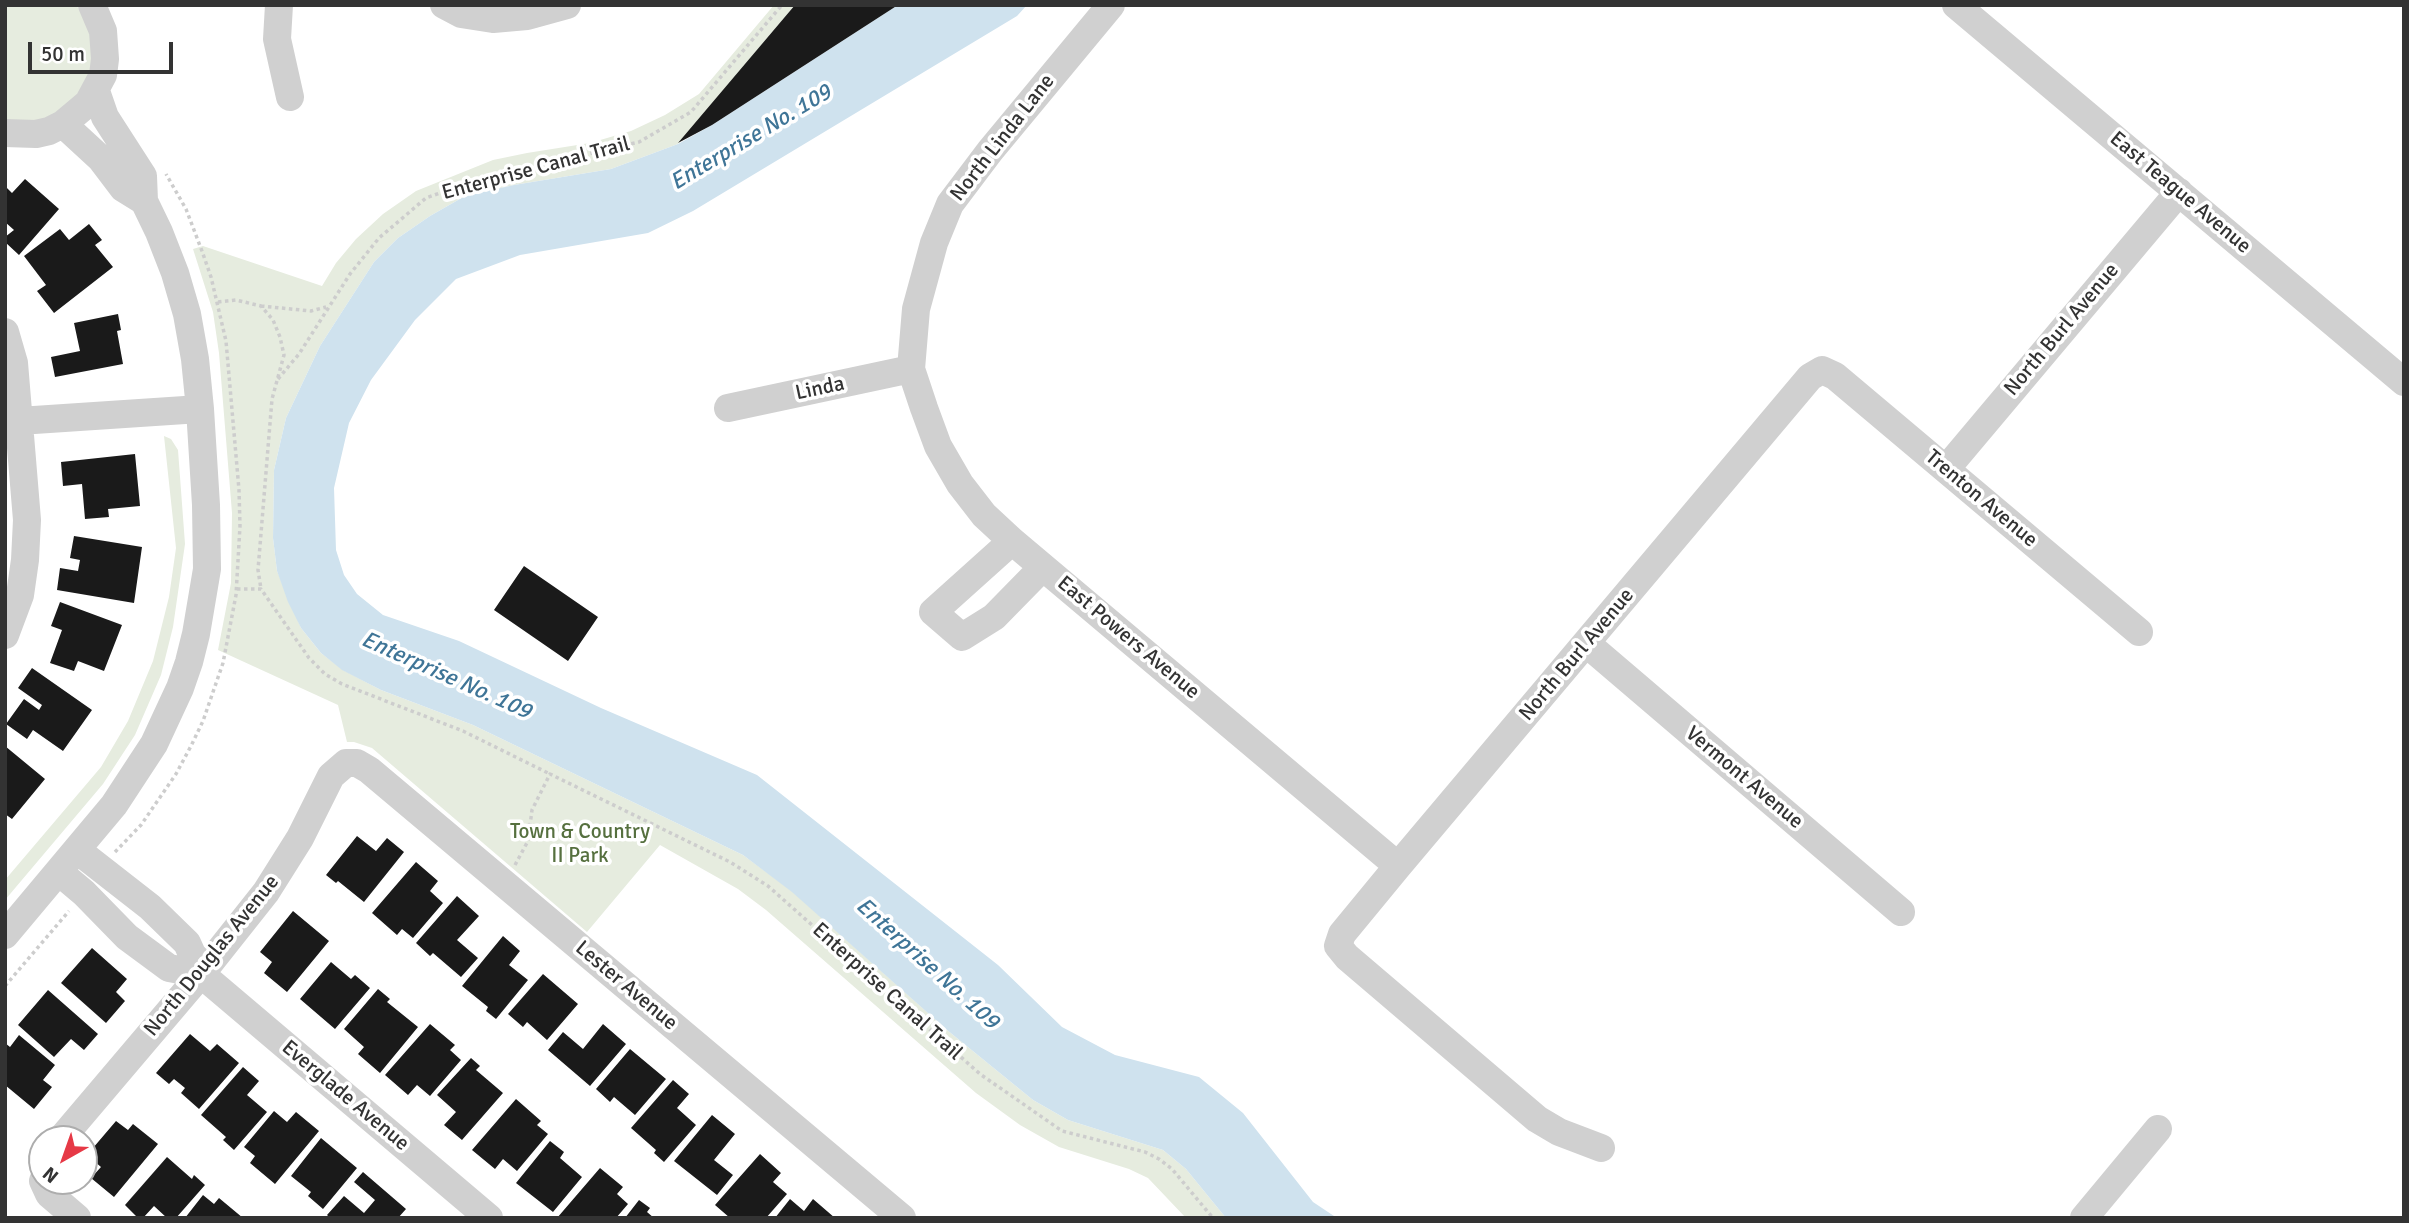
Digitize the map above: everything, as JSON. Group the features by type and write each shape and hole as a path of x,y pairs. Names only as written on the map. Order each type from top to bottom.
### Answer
{"street":[{"path":"5,134 36,134 49,131 63,124 88,103 103,75 105,59 103,31 92,5"},
{"path":"279,5 277,39 290,96"},
{"path":"444,5 461,14 493,19 527,16 568,5"},
{"name":"North Linda Lane","path":"911,369 916,309 934,243 950,204 990,151 1111,5"},
{"name":"East Teague Avenue","path":"1956,5 2404,382"},
{"path":"5,934 114,804 154,744 189,662 204,587 207,558 206,505 200,409 187,314 163,243 144,201 143,176 106,117 96,91"},
{"path":"63,124 101,159 123,188 144,201"},
{"name":"North Burl Avenue","path":"1946,469 2179,191"},
{"path":"5,332 14,363 27,520 20,595 5,635"},
{"name":"Linda","path":"728,408 911,369"},
{"name":"East Powers Avenue","path":"911,369 938,446 960,484 984,514 1012,541 1398,866"},
{"name":"North Burl Avenue","path":"1601,1147 1559,1132 1537,1119 1347,957 1338,946 1342,934 1398,866 1810,377 1822,370"},
{"name":"Trenton Avenue","path":"1822,370 1835,376 2139,632"},
{"path":"19,421 200,409"},
{"path":"1012,541 933,612 962,637 994,617 1043,567"},
{"name":"Vermont Avenue","path":"1587,644 1901,912"},
{"name":"Lester Avenue","path":"346,763 369,769 902,1218"},
{"name":"North Douglas Avenue","path":"73,1125 201,974 266,892 307,827 331,776 346,763"},
{"name":"Everglade Avenue","path":"77,850 150,906 187,943 201,974 489,1218"},
{"name":"Everglade Avenue","path":"59,872 127,937 169,968 201,974"},
{"path":"2084,1218 2158,1129"},
{"path":"50,1195 77,1218"}],"path":[{"name":"Enterprise Canal Trail","path":"278,379 299,354 328,306 379,238 426,198 473,181 639,142 691,112 782,5"},
{"path":"218,302 236,300 261,306 311,311 328,306"},
{"name":"Enterprise Canal Trail","path":"261,306 273,320 284,355 272,399 258,569 261,589 309,658 325,674 342,684 463,731 730,862 768,886 979,1074 1062,1131 1144,1152 1159,1159 1172,1170 1213,1218"},
{"path":"237,589 261,589"},
{"path":"501,882 522,855 528,841 532,810 550,774"},
{"path":"5,986 76,903"}],"green space":[{"path":"5,5 76,5 91,32 92,65 88,80 70,104 47,118 34,122 5,120"},
{"name":"Town & Country II Park","path":"774,5 795,5 678,144 611,169 465,196 398,238 374,262 320,346 286,418 274,470 273,538 277,571 301,628 321,653 343,670 381,690 473,725 743,855 792,891 947,1030 1033,1100 1068,1120 1163,1150 1186,1169 1226,1218 1186,1218 1148,1178 1129,1169 1059,1147 1020,1125 976,1093 766,910 738,889 660,845 587,932 372,748 347,742 338,705 218,650 231,583 232,513 219,353 213,312 193,249 203,246 322,286 336,263 356,239 383,214 416,191 493,160 590,143 631,131 665,115 699,94"},
{"path":"164,436 171,439 178,450 185,544 173,627 161,675 135,735 103,784 5,900 5,880 101,767 128,721 153,661 169,597 176,548"}],"water":[{"name":"Enterprise No. 109","path":"898,5 1027,5 1017,16 693,211 648,233 520,255 456,279 415,320 371,380 349,423 334,488 336,550 344,575 357,594 383,615 459,641 601,708 757,775 998,965 1062,1027 1115,1055 1199,1077 1243,1113 1313,1202 1337,1218 1226,1218 1186,1169 1163,1150 1068,1120 1033,1100 947,1030 792,892 743,855 473,725 381,690 342,670 321,653 301,628 288,602 277,571 273,538 274,470 286,418 320,346 374,262 398,238 465,196 611,169 678,144"}],"building":[{"path":"795,5 898,5 712,125 678,143"},
{"path":"25,179 59,209 19,255 5,242 5,237 14,230 5,222 5,186 12,193"},
{"path":"89,224 102,240 95,245 113,267 54,313 37,291 46,285 24,256 60,229 69,240"},
{"path":"118,314 121,330 117,331 123,364 55,377 51,357 80,351 74,323"},
{"path":"135,454 140,506 108,509 109,517 85,519 82,484 63,486 61,462"},
{"path":"74,536 142,547 134,603 57,590 60,568 78,571 80,560 70,558"},
{"path":"524,566 598,617 568,661 494,610"},
{"path":"60,602 122,625 104,671 78,661 74,671 50,663 62,630 51,626"},
{"path":"32,668 92,710 63,751 33,730 27,739 6,724 24,699 39,710 42,705 18,688"},
{"path":"5,746 45,779 12,819 5,814"},
{"path":"357,836 376,851 387,838 404,852 364,902 326,875"},
{"path":"416,862 438,881 430,891 443,903 413,938 402,929 397,935 372,913"},
{"path":"457,896 479,916 457,940 478,958 461,977 433,953 430,956 416,943"},
{"path":"293,911 329,941 287,992 264,973 272,962 260,952"},
{"path":"503,936 520,951 509,965 528,980 496,1019 486,1011 488,1007 462,986"},
{"path":"92,948 127,979 116,992 125,1001 106,1023 61,983"},
{"path":"331,962 351,979 355,975 370,988 335,1029 300,999"},
{"path":"543,974 578,1004 547,1040 527,1022 523,1027 508,1014"},
{"path":"378,989 390,999 387,1002 418,1027 380,1073 358,1054 364,1047 344,1029"},
{"path":"48,990 98,1034 84,1050 71,1039 54,1057 18,1025"},
{"path":"430,1024 455,1045 450,1050 461,1060 430,1096 417,1085 408,1095 385,1075"},
{"path":"603,1024 626,1044 590,1086 548,1050 563,1032 583,1049"},
{"path":"190,1034 210,1051 217,1044 239,1063 199,1109 181,1093 185,1088 174,1079 169,1084 156,1073"},
{"path":"19,1035 55,1065 43,1080 52,1087 34,1109 5,1085 5,1043 10,1047"},
{"path":"630,1049 666,1079 635,1115 614,1097 610,1102 596,1089"},
{"path":"471,1058 480,1066 476,1070 503,1093 462,1140 444,1125 456,1112 437,1095"},
{"path":"243,1067 259,1081 247,1095 267,1112 234,1150 223,1140 226,1137 201,1115"},
{"path":"673,1080 689,1094 677,1108 696,1125 664,1162 654,1153 656,1150 631,1128"},
{"path":"516,1099 541,1121 537,1125 548,1134 517,1171 503,1159 495,1169 472,1150"},
{"path":"274,1111 287,1122 296,1112 319,1131 275,1184 250,1163 255,1156 244,1147"},
{"path":"712,1115 735,1134 714,1160 733,1175 717,1195 674,1161"},
{"path":"116,1121 128,1130 133,1124 158,1144 114,1197 98,1184 98,1170 101,1167 98,1164 98,1142"},
{"path":"321,1138 357,1168 323,1209 308,1196 311,1192 291,1176"},
{"path":"550,1141 564,1152 560,1158 582,1177 553,1212 516,1183"},
{"path":"760,1154 781,1173 773,1182 787,1194 766,1218 730,1218 715,1205"},
{"path":"167,1157 192,1179 194,1175 205,1185 176,1218 167,1218 154,1206 143,1218 138,1218 125,1205"},
{"path":"600,1168 623,1187 617,1194 628,1204 616,1218 557,1218"},
{"path":"363,1172 406,1209 398,1218 330,1218 327,1215 344,1196 364,1213 375,1200 354,1182"},
{"path":"203,1195 214,1204 219,1198 243,1218 185,1218"},
{"path":"790,1199 804,1211 813,1199 835,1218 775,1218"},
{"path":"639,1200 650,1208 647,1212 654,1218 625,1218"}]}
